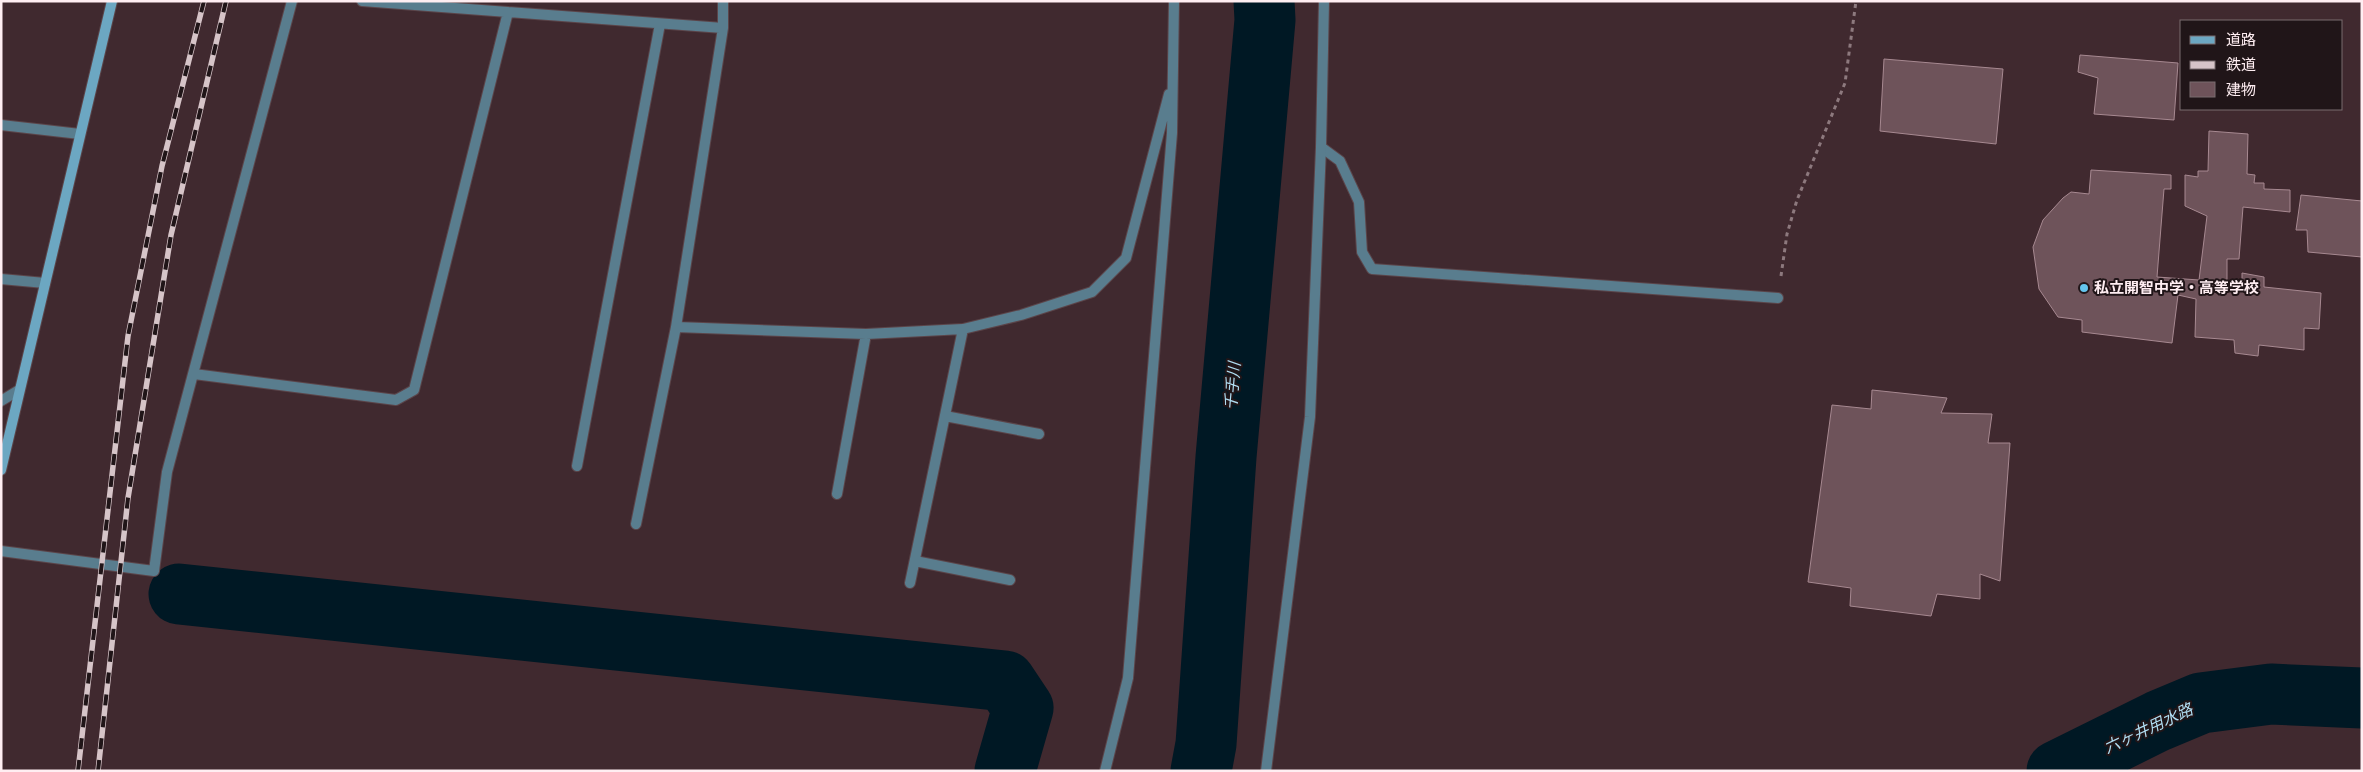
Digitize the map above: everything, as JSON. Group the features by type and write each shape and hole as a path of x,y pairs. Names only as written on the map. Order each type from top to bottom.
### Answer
{"street":[{"path":"1,470 112,1"},
{"path":"1,551 154,571 167,472 292,1"},
{"path":"362,1 723,28"},
{"path":"636,524 676,327 723,28 723,1"},
{"path":"1105,771 1128,678 1172,133 1174,1"},
{"path":"1266,771 1310,417 1321,146 1324,1"},
{"path":"194,374 396,400 414,390 508,12"},
{"path":"577,466 660,24"},
{"path":"676,327 866,334 963,329 1021,315 1092,292 1126,258 1173,78"},
{"path":"1,125 80,134"},
{"path":"1321,146 1340,161 1359,202 1362,252 1372,269 1778,298"},
{"path":"1,279 45,283"},
{"path":"910,583 963,329"},
{"path":"837,494 866,334"},
{"path":"1,400 19,390"},
{"path":"945,416 1039,434"},
{"path":"915,561 1010,580"}],"path":[{"path":"1778,298 1787,234 1797,200 1845,83 1856,1"}],"building":[{"path":"2080,55 2178,63 2174,120 2094,114 2098,78 2078,72"},
{"path":"1884,59 2003,69 1996,144 1880,131"},
{"path":"2209,131 2248,134 2247,174 2255,175 2254,183 2264,183 2264,189 2290,190 2290,212 2243,207 2239,259 2227,259 2227,282 2242,284 2242,273 2264,277 2264,287 2321,293 2319,329 2304,328 2304,350 2259,345 2258,356 2235,353 2234,340 2195,337 2196,299 2178,295 2172,343 2082,332 2082,320 2058,317 2039,289 2033,247 2043,220 2063,198 2071,192 2089,194 2091,170 2171,175 2171,189 2164,189 2157,277 2199,280 2207,216 2185,206 2185,175 2198,177 2198,171 2208,171"},
{"path":"2301,195 2362,201 2362,257 2308,252 2307,230 2296,230"},
{"path":"1872,390 1947,398 1941,413 1992,414 1988,443 2010,443 2000,581 1980,574 1980,599 1937,594 1931,616 1850,606 1851,588 1808,582 1832,405 1871,409"}],"waterway":[{"name":"千手川","path":"1201,771 1206,744 1226,457 1265,20 1264,1"},
{"path":"179,594 1005,681 1023,708 1005,771"},
{"name":"六ヶ井用水路","path":"2057,771 2158,721 2201,703 2271,694 2362,698"}],"railway":[{"path":"78,771 128,336 162,166 204,1"},
{"path":"98,771 128,498 171,235 226,1"}],"place":[{"name":"私立開智中学・高等学校","path":"2084,288"}]}
